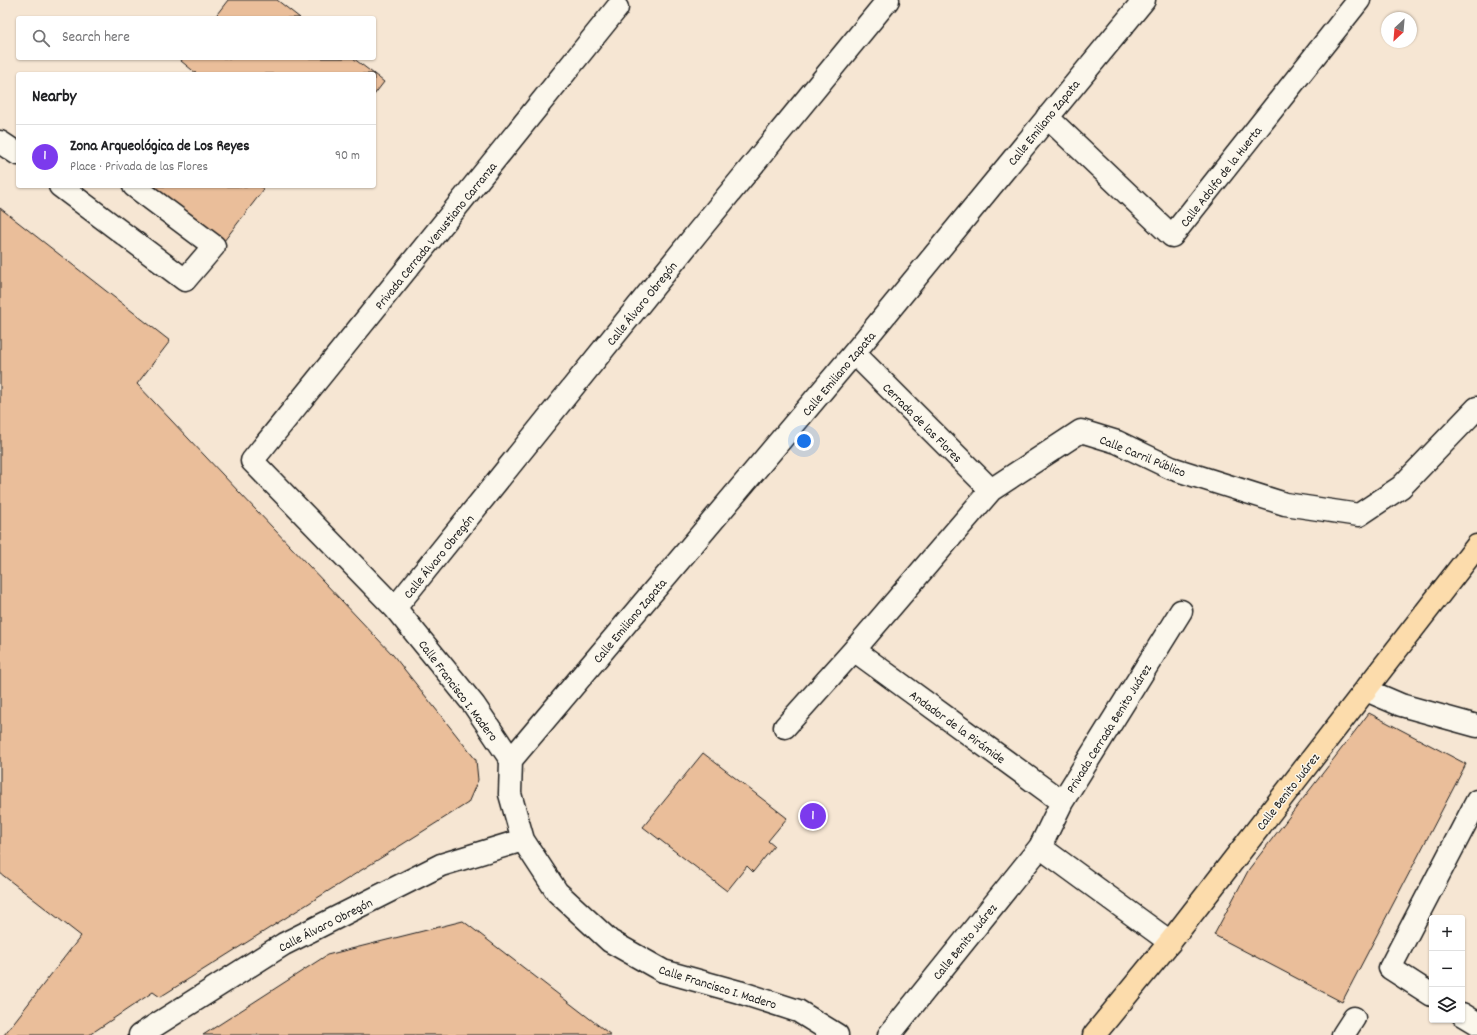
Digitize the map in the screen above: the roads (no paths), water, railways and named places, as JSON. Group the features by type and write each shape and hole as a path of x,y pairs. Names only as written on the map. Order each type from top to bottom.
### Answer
{"main road":[{"name":"Calle Benito Juárez","path":"1094,1035 1170,942 1477,546"}],"street":[{"name":"Calle Álvaro Obregón","path":"395,608 888,0"},
{"name":"Calle Emiliano Zapata","path":"511,760 854,353 1144,0"},
{"name":"Calle Adolfo de la Huerta","path":"1047,117 1172,236 1360,0"},
{"name":"Privada Cerrada Venustiano Carranza","path":"252,461 617,8"},
{"path":"0,142 16,153"},
{"path":"63,188 185,280 214,246 137,188"},
{"name":"Cerrada de las Flores","path":"854,353 991,490"},
{"name":"Calle Carril Público","path":"785,727 854,650 991,490 1081,431 1117,442 1171,468 1286,504 1359,515 1401,487 1477,408"},
{"name":"Calle Francisco I. Madero","path":"252,461 395,608 474,705 511,760 510,794 523,840 557,892 610,941 663,971 739,992 798,1011 837,1035"},
{"name":"Privada Cerrada Benito Juárez","path":"1040,847 1062,802 1181,611"},
{"name":"Andador de la Pirámide","path":"854,650 1062,802"},
{"path":"1366,690 1401,705 1477,726"},
{"path":"1429,993 1390,968 1477,801"},
{"name":"Calle Álvaro Obregón","path":"140,1035 284,944 441,865 523,840"},
{"path":"1040,847 1170,942"},
{"name":"Calle Benito Juárez","path":"889,1035 1040,847"},
{"path":"1465,1016 1477,1024"}],"place":[{"name":"Zona Arqueológica de Los Reyes","path":"813,816"}]}
